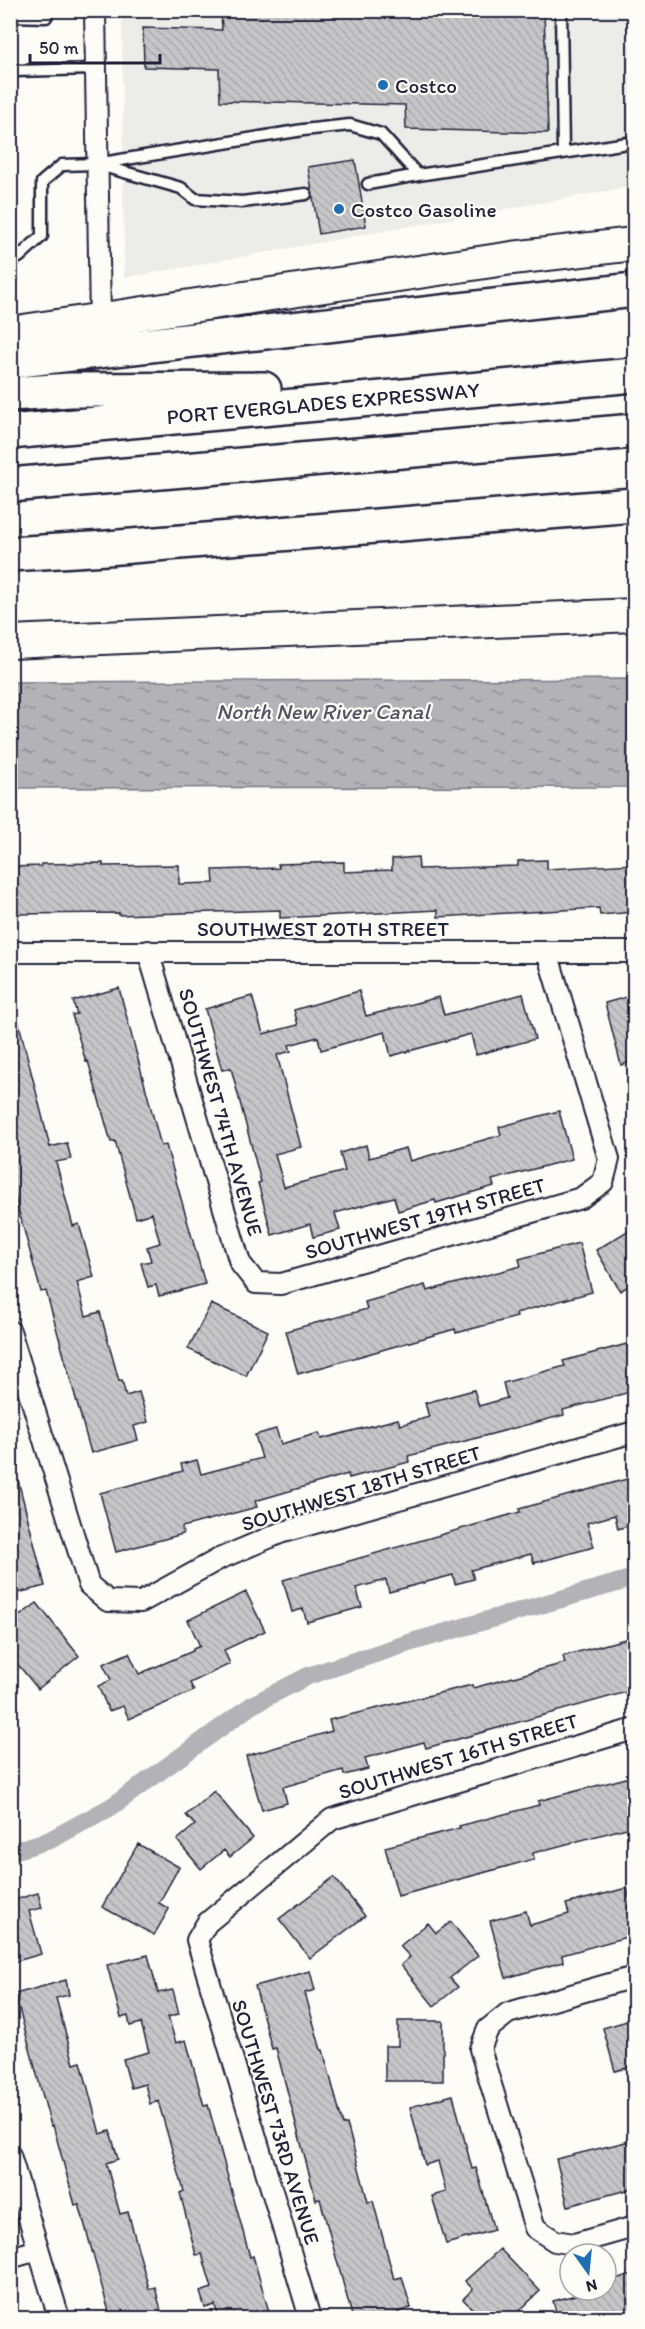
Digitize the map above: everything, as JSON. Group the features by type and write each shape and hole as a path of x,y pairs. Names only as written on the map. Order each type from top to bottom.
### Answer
{"highway":[{"path":"10,361 634,290"},
{"name":"PORT EVERGLADES EXPRESSWAY","path":"10,432 634,375"},
{"path":"10,394 81,390 488,388"},
{"path":"10,485 634,431"},
{"path":"10,554 634,505"}],"main road":[{"path":"10,333 500,260 634,244"},
{"path":"10,642 634,615"}],"street":[{"path":"95,10 100,321"},
{"name":"SOUTHWEST 74TH AVENUE","path":"148,951 240,1263 256,1283"},
{"name":"SOUTHWEST 20TH STREET","path":"10,952 634,952"},
{"name":"SOUTHWEST 19TH STREET","path":"256,1283 281,1284 581,1198 603,1182 609,1159 547,952"},
{"name":"SOUTHWEST 18TH STREET","path":"10,1331 89,1585 108,1601 141,1602 219,1559 280,1533 634,1432"},
{"name":"SOUTHWEST 16TH STREET","path":"197,1940 207,1923 332,1819 634,1729"},
{"name":"SOUTHWEST 73RD AVENUE","path":"197,1940 310,2319"},
{"path":"634,1977 508,2013 488,2029 480,2049 535,2228 555,2241 574,2244 634,2227"},
{"path":"10,2155 60,2319"},
{"path":"10,2258 38,2250"}],"lane":[{"path":"10,16 46,17 46,10"},
{"path":"561,10 564,153"},
{"path":"14,71 96,69"},
{"path":"10,260 19,257 42,236 42,182 62,165 96,164 303,130 350,125 381,134 418,175"},
{"path":"368,184 634,142"},
{"path":"96,164 181,188 195,199 242,202 306,194"}],"shaded area":[{"path":"122,11 634,11 634,186 124,278"}],"water":[{"name":"North New River Canal","path":"634,679 634,787 11,788 11,682"}],"building":[{"name":"Costco","path":"221,10 544,10 548,133 406,129 405,105 220,101 219,69 144,67 143,28 222,30"},
{"name":"Costco Gasoline","path":"355,160 366,226 319,234 308,167"},
{"path":"418,857 419,869 518,866 518,861 547,860 547,869 634,864 634,912 600,915 599,908 438,917 438,910 280,918 280,910 119,915 119,913 10,914 10,867 103,863 103,866 179,865 179,884 214,883 213,870 279,868 278,864 344,862 344,872 392,870 392,859"},
{"path":"119,988 161,1146 166,1145 205,1284 159,1296 156,1285 148,1287 141,1263 151,1261 147,1247 160,1243 152,1213 136,1218 115,1141 111,1142 72,1015 77,1014 73,1001"},
{"path":"359,991 366,1016 439,997 444,1015 523,994 535,1039 476,1055 471,1034 391,1056 385,1032 321,1050 318,1037 289,1045 291,1051 277,1055 301,1147 275,1154 284,1187 345,1171 340,1153 366,1145 369,1158 406,1148 410,1161 501,1135 499,1127 559,1111 572,1159 492,1180 494,1186 436,1203 435,1200 398,1211 394,1197 335,1213 340,1230 313,1237 310,1224 272,1235 258,1183 261,1182 231,1068 222,1070 205,1009 252,996 263,1034 298,1025 294,1010"},
{"path":"634,995 634,1061 621,1065 605,1003"},
{"path":"14,1004 50,1147 67,1143 71,1159 56,1162 73,1226 79,1224 94,1277 77,1282 86,1316 100,1312 119,1381 122,1380 126,1396 139,1392 148,1422 134,1426 138,1440 91,1453 46,1291 41,1292 10,1179 10,1005"},
{"path":"634,1227 634,1283 620,1291 596,1250"},
{"path":"579,1243 592,1292 516,1313 517,1317 456,1333 455,1329 298,1374 286,1331 367,1309 365,1302 425,1285 427,1291 521,1266 519,1259"},
{"path":"211,1304 268,1331 246,1376 188,1349"},
{"path":"627,1344 634,1372 634,1391 563,1410 564,1415 408,1456 409,1462 349,1478 348,1474 255,1501 257,1507 182,1527 183,1534 116,1552 100,1493 183,1471 181,1464 197,1460 201,1474 262,1458 255,1435 276,1429 281,1444 319,1433 321,1439 398,1419 400,1425 429,1417 425,1403 474,1390 479,1406 507,1398 503,1383 565,1366 563,1361"},
{"path":"15,1468 45,1586 10,1595 10,1469"},
{"path":"634,1477 634,1524 618,1529 615,1515 587,1523 594,1547 534,1563 531,1554 471,1570 474,1579 455,1584 453,1575 389,1592 386,1580 356,1588 362,1607 307,1622 303,1609 292,1612 283,1580"},
{"path":"246,1592 265,1631 224,1650 230,1664 190,1683 194,1691 129,1719 123,1706 109,1711 98,1686 111,1680 103,1664 129,1653 139,1674 193,1651 200,1646 188,1620"},
{"path":"37,1603 79,1656 38,1689 10,1655 10,1623"},
{"path":"629,1638 634,1659 634,1690 426,1748 424,1742 365,1758 368,1769 344,1775 343,1770 283,1787 287,1803 262,1810 246,1756 332,1731 329,1720 472,1685 473,1688 565,1663 563,1656"},
{"path":"634,1776 634,1826 533,1853 534,1859 398,1896 385,1847 460,1828 459,1826 539,1805 538,1801"},
{"path":"214,1791 253,1838 230,1857 224,1850 201,1869 177,1840 195,1825 186,1815"},
{"path":"138,1844 179,1867 159,1903 169,1909 154,1935 102,1907"},
{"path":"334,1877 365,1916 310,1958 279,1919"},
{"path":"627,1888 634,1917 634,1935 562,1955 563,1962 506,1978 490,1921 526,1911 530,1925 569,1914 566,1904"},
{"path":"38,1893 42,1908 29,1911 41,1954 10,1963 10,1901"},
{"path":"451,1922 478,1956 450,1978 458,1987 434,2006 401,1965 410,1957 400,1946 428,1923 436,1933"},
{"path":"148,1955 158,1993 173,1990 179,2014 168,2017 176,2043 186,2040 204,2106 208,2105 250,2257 253,2256 271,2319 219,2319 215,2305 205,2308 200,2292 212,2288 202,2254 196,2255 180,2193 184,2191 158,2101 150,2104 145,2084 131,2088 123,2059 149,2052 141,2023 130,2026 128,2016 121,2018 107,1965"},
{"path":"310,1971 315,1990 305,1993 343,2125 347,2124 368,2202 373,2201 394,2279 402,2277 411,2308 398,2312 400,2319 353,2319 320,2199 316,2200 276,2048 272,2049 255,1986"},
{"path":"66,1980 69,1995 56,1998 74,2064 81,2062 100,2134 110,2131 118,2159 106,2163 120,2214 128,2212 149,2289 155,2287 163,2319 111,2319 79,2204 75,2205 53,2125 51,2126 15,1994"},
{"path":"634,2019 634,2066 615,2071 603,2028"},
{"path":"398,2021 443,2021 443,2081 385,2081 385,2046 398,2046"},
{"path":"453,2095 472,2169 476,2168 494,2230 446,2244 432,2196 446,2192 438,2161 425,2165 410,2107"},
{"path":"634,2140 634,2188 568,2206 556,2159"},
{"path":"500,2249 540,2291 511,2319 482,2319 463,2299 473,2289 465,2281"},
{"path":"634,2273 634,2319 558,2319 553,2301 618,2302 618,2278"}],"waterway":[{"path":"10,1852 50,1840 111,1807 252,1705 308,1676 412,1642 634,1578"}],"place":[{"name":"Costco","path":"383,85"},
{"name":"Costco Gasoline","path":"339,209"}]}
